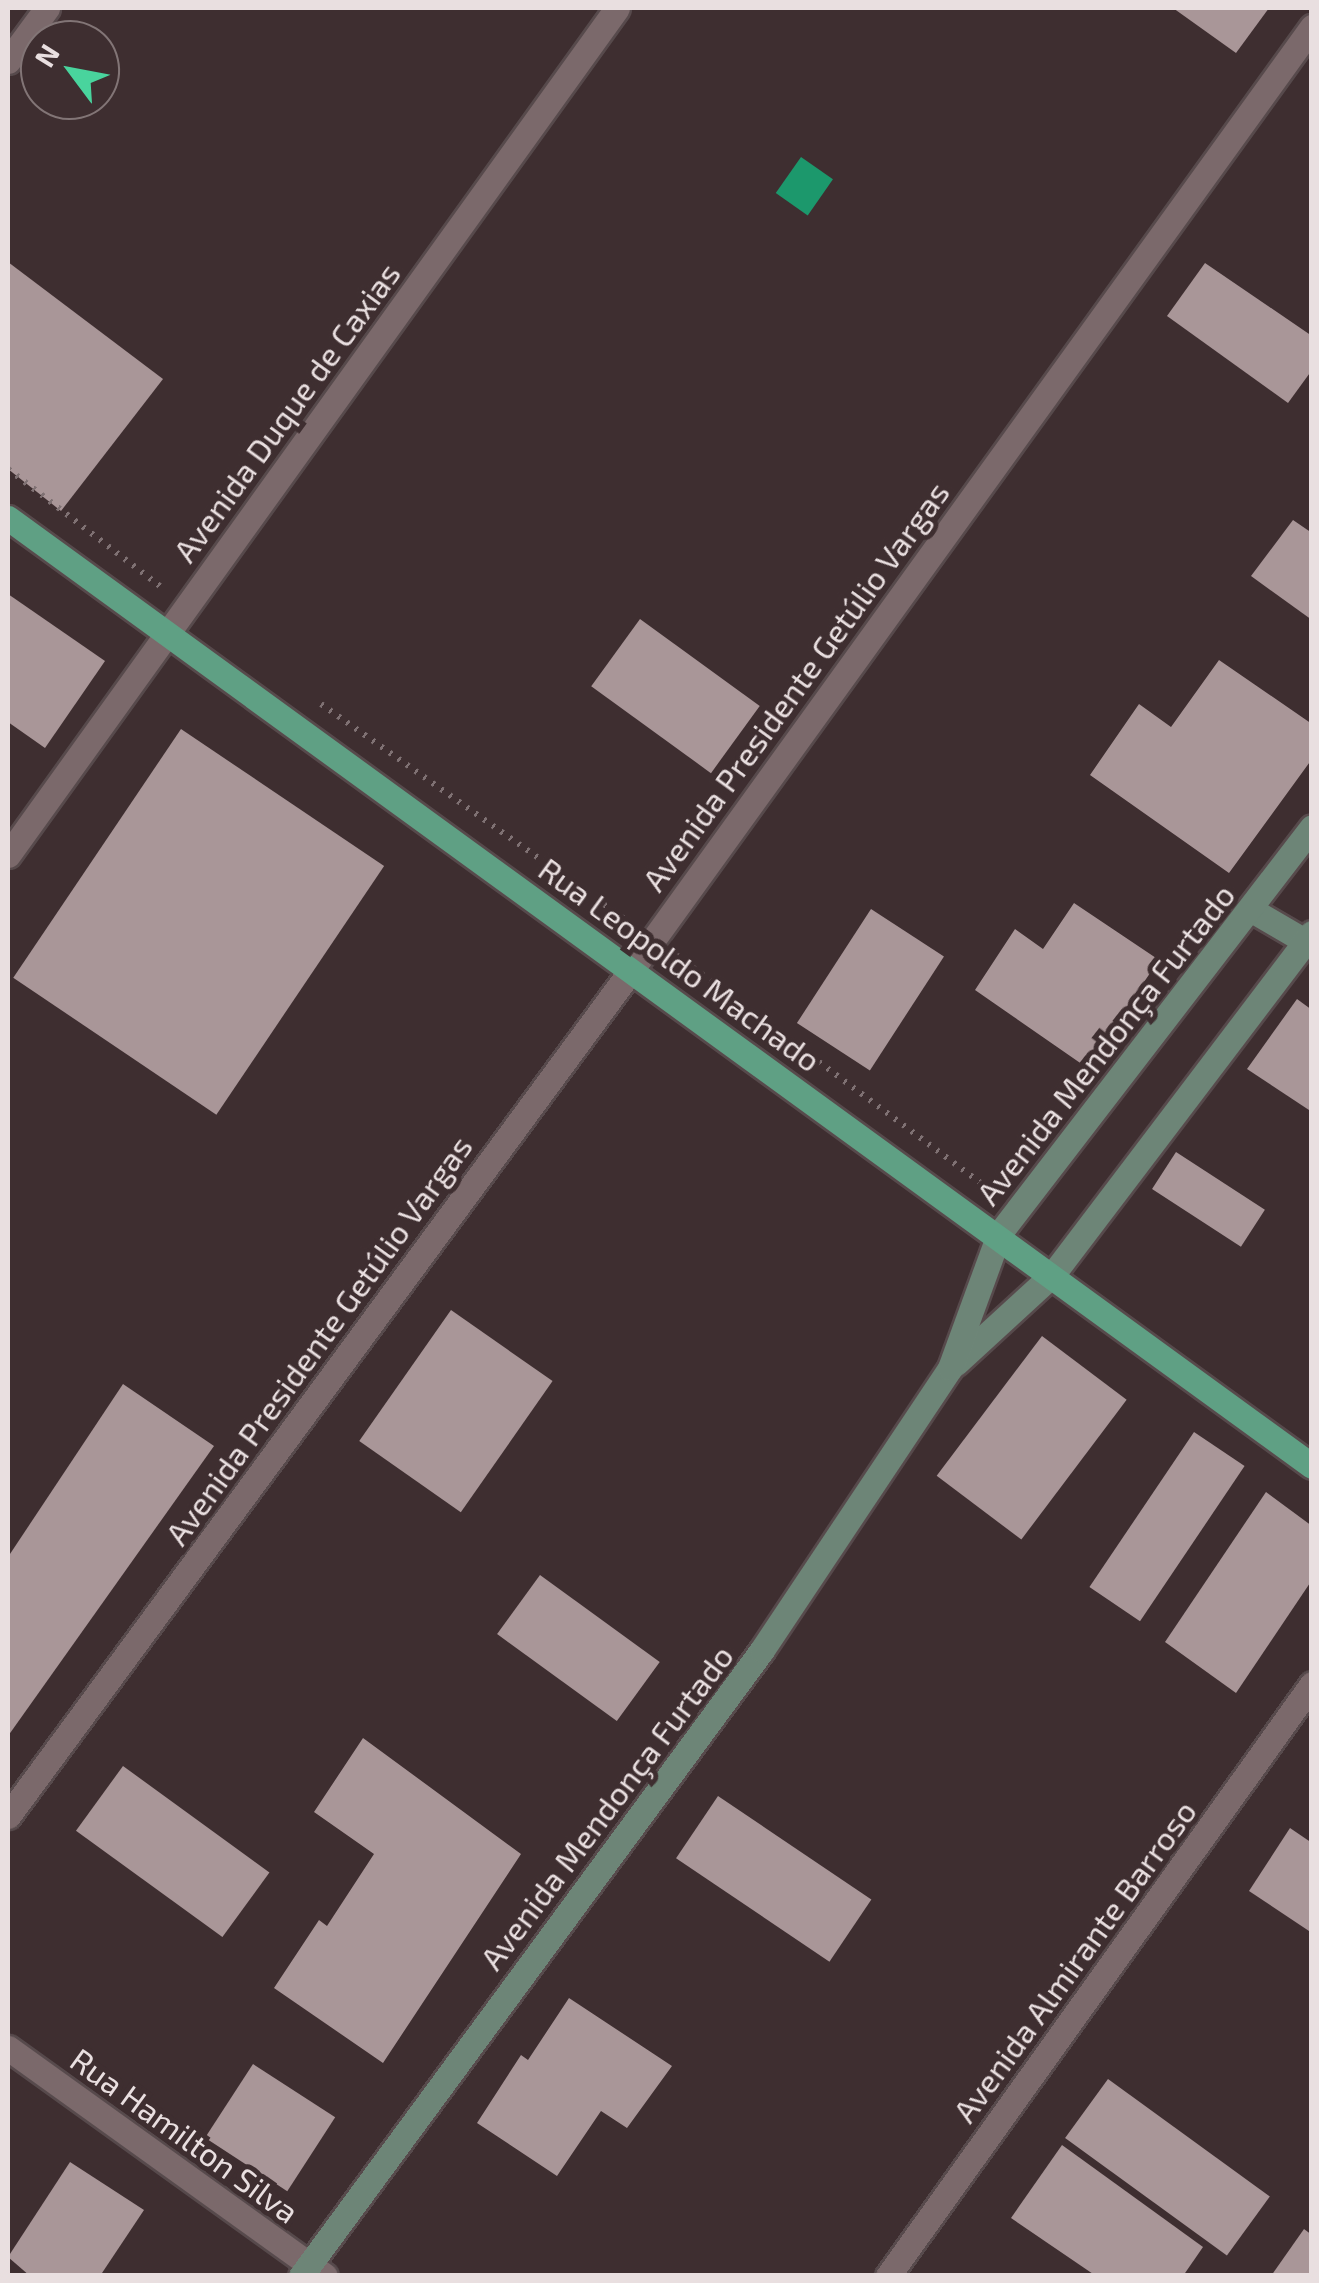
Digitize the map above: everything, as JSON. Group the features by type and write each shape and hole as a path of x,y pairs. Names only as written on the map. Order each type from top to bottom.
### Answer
{"main road":[{"name":"Rua Leopoldo Machado","path":"8,518 999,1234 1312,1466"}],"street":[{"path":"8,62 46,8"},
{"name":"Avenida Duque de Caxias","path":"8,855 616,8"},
{"name":"Avenida Presidente Getúlio Vargas","path":"8,1816 632,969 1312,27"},
{"name":"Avenida Mendonça Furtado","path":"312,2272 762,1650 950,1368 999,1234 1312,827"},
{"path":"1250,909 1309,937"},
{"name":"Avenida Mendonça Furtado","path":"950,1368 1052,1274 1309,937"},
{"name":"Avenida Almirante Barroso","path":"888,2276 1312,1684"},
{"name":"Rua Hamilton Silva","path":"8,2048 312,2272"}],"shaded area":[{"path":"801,157 833,179 808,215 776,193"}],"building":[{"path":"1173,8 1269,8 1236,53"},
{"path":"8,262 163,379 61,511 8,469"},
{"path":"1205,263 1312,336 1312,370 1288,403 1167,316"},
{"path":"1293,520 1312,533 1312,620 1251,576"},
{"path":"8,594 105,661 45,748 8,722"},
{"path":"640,619 760,706 711,773 591,686"},
{"path":"1219,660 1312,724 1312,759 1229,873 1090,775 1139,704 1171,727"},
{"path":"181,729 384,866 216,1115 13,978"},
{"path":"1074,903 1159,960 1086,1067 975,990 1015,929 1043,949"},
{"path":"871,909 944,956 870,1070 797,1023"},
{"path":"1297,999 1312,1010 1312,1112 1247,1069"},
{"path":"1176,1152 1265,1210 1241,1247 1152,1189"},
{"path":"451,1310 553,1381 461,1512 359,1441"},
{"path":"1042,1336 1127,1400 1021,1540 937,1476"},
{"path":"123,1384 214,1446 8,1736 8,1557"},
{"path":"1194,1432 1245,1466 1140,1621 1089,1587"},
{"path":"1266,1492 1312,1526 1312,1580 1236,1693 1165,1642"},
{"path":"540,1575 660,1662 617,1721 497,1634"},
{"path":"363,1738 521,1854 383,2063 274,1988 319,1920 327,1926 374,1854 314,1812"},
{"path":"123,1766 269,1872 222,1937 76,1831"},
{"path":"718,1796 871,1899 829,1962 676,1858"},
{"path":"1290,1828 1312,1843 1312,1933 1249,1891"},
{"path":"569,1998 672,2066 627,2128 601,2111 557,2176 477,2123 521,2055 528,2060"},
{"path":"253,2064 335,2117 287,2191 205,2138"},
{"path":"1108,2079 1270,2197 1227,2256 1065,2138"},
{"path":"1062,2145 1203,2247 1183,2276 1096,2276 1011,2218"},
{"path":"70,2162 144,2210 100,2276 30,2276 8,2257"},
{"path":"1304,2229 1312,2235 1312,2276 1271,2276"}]}
